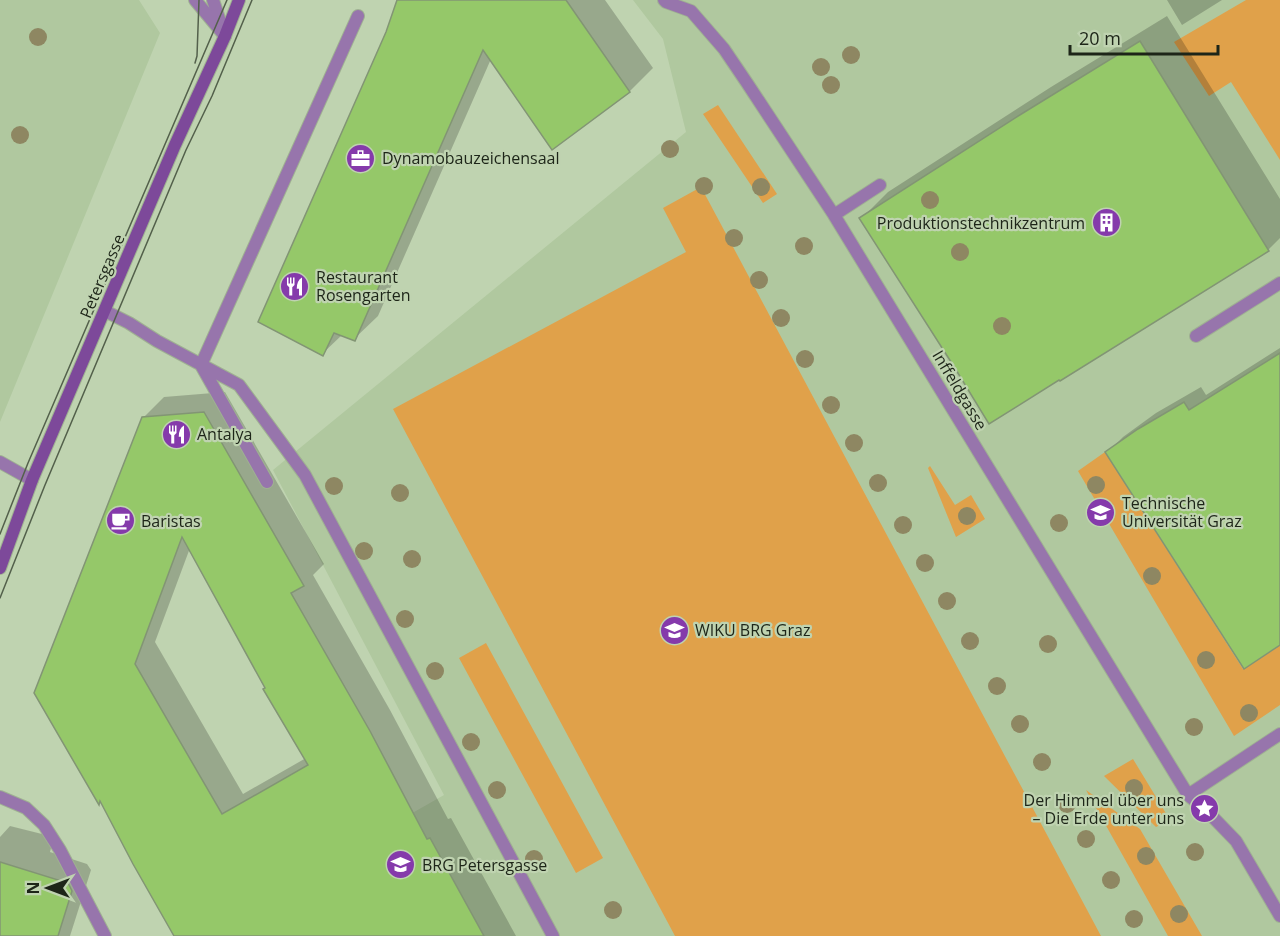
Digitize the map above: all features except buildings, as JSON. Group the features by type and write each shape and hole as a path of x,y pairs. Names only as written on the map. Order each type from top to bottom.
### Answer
{"main road":[{"name":"Petersgasse","path":"0,568 32,480 239,0"}],"street":[{"path":"195,0 225,36"},
{"path":"213,0 225,36"},
{"name":"Inffeldgasse","path":"664,0 691,5 724,49 834,215 1188,795 1236,842 1280,916"},
{"path":"201,365 358,16"},
{"path":"834,215 880,185"},
{"path":"1196,336 1280,283"},
{"path":"105,311 239,385 313,487 553,936"},
{"path":"201,365 267,482"},
{"path":"0,462 32,480"},
{"path":"1188,795 1280,734"},
{"path":"0,797 26,808 44,825 60,850 105,936"}],"shaded area":[{"path":"0,0 139,0 160,33 0,422"},
{"path":"633,0 1280,0 1280,936 196,936 444,795 273,470 686,132 663,39"},
{"path":"1246,0 1280,0 1280,160 1231,82 1209,96 1174,42"},
{"path":"718,105 777,194 763,203 703,114"},
{"name":"WIKU BRG Graz","path":"701,187 1101,936 675,936 393,409 686,252 663,208"},
{"path":"1105,452 1243,669 1280,645 1280,705 1234,736 1078,471"},
{"path":"930,466 955,505 971,495 985,519 956,537 928,468"},
{"path":"486,643 603,858 576,873 459,658"},
{"path":"1133,759 1170,820 1156,827 1104,776"},
{"path":"1086,790 1140,829 1202,936 1168,936"}],"tram line":[{"path":"195,63 199,0"},
{"path":"0,534 28,463 227,0"},
{"path":"0,598 186,150 212,96 252,0"}],"place":[{"name":"Dynamobauzeichensaal","path":"361,158"},
{"name":"Produktionstechnikzentrum","path":"1106,223"},
{"name":"Restaurant Rosengarten","path":"295,286"},
{"name":"Antalya","path":"176,434"},
{"name":"Technische Universität Graz","path":"1101,512"},
{"name":"Baristas","path":"120,521"},
{"name":"WIKU BRG Graz","path":"674,630"},
{"name":"Der Himmel über uns – Die Erde unter uns","path":"1205,809"},
{"name":"BRG Petersgasse","path":"401,865"}]}
